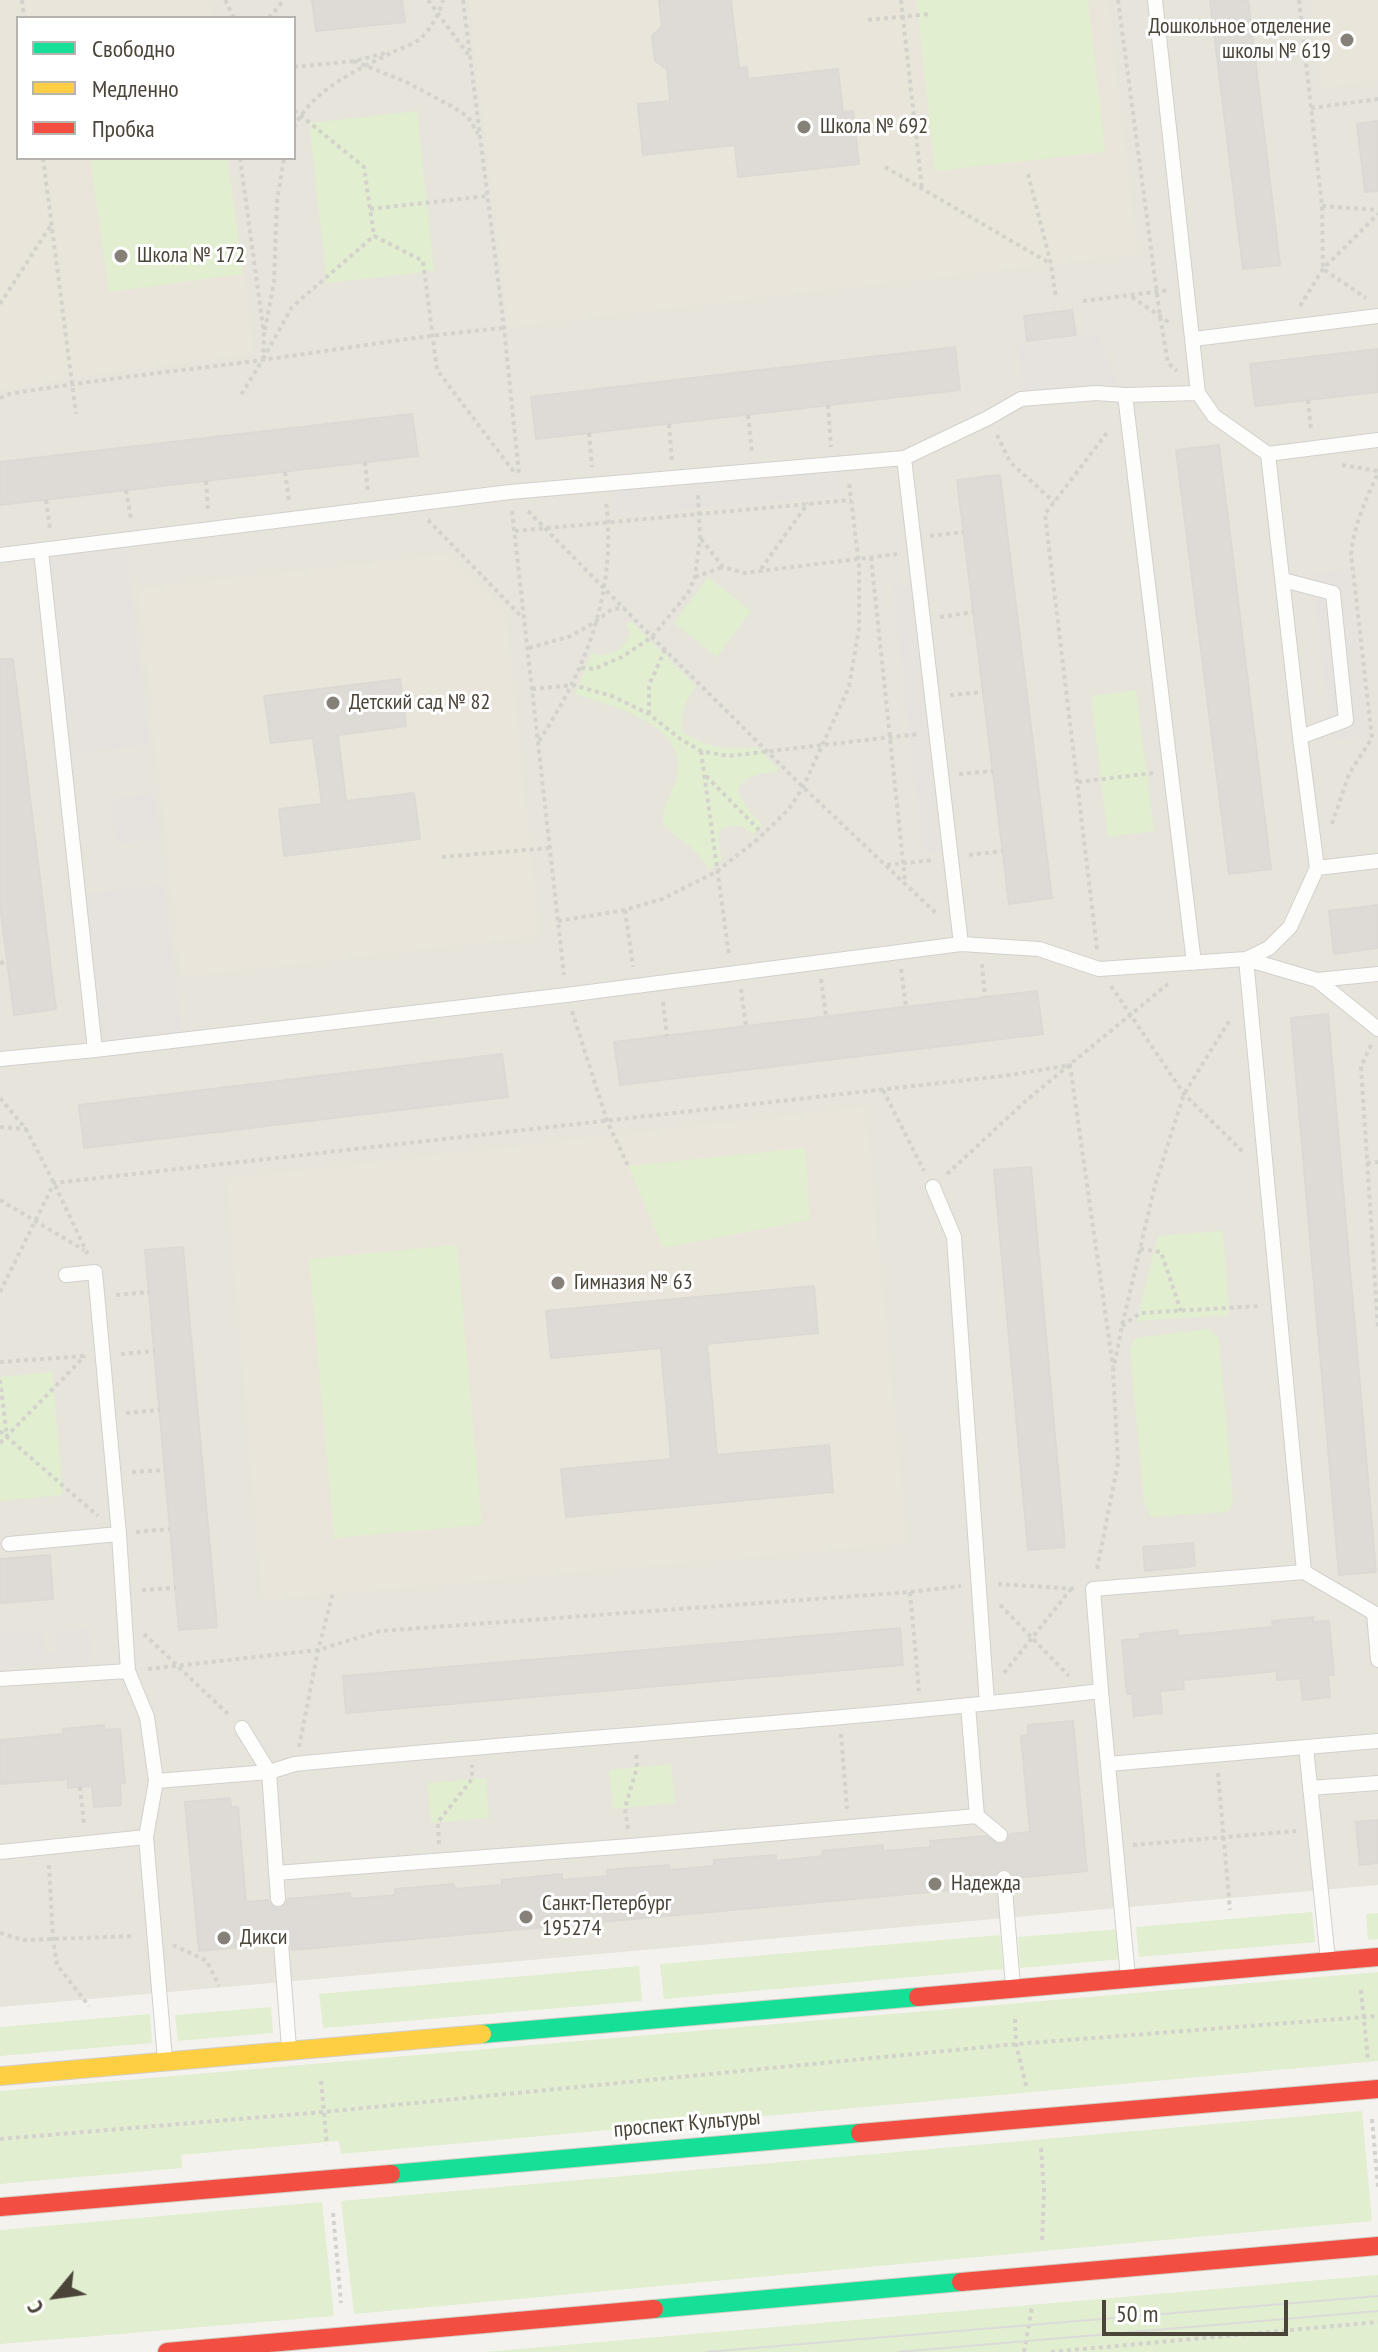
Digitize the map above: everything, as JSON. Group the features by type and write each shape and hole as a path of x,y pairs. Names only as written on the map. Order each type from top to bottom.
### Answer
{"main road":[{"path":"0,2076 1378,1957"},
{"name":"проспект Культуры","path":"0,2207 1378,2089"},
{"path":"167,2352 1378,2246"}],"lane":[{"path":"1155,0 1198,393 1214,416 1268,454 1378,440"},
{"path":"1194,339 1378,316"},
{"path":"0,555 510,492 904,458 1021,399 1096,393 1126,400 1198,393"},
{"path":"1126,400 1194,963"},
{"path":"1246,959 1269,948 1290,927 1317,868 1268,454"},
{"path":"904,458 961,940"},
{"path":"47,550 95,1050"},
{"path":"1283,580 1333,593 1346,720 1300,737"},
{"path":"1317,868 1378,861"},
{"path":"0,1059 566,995 899,952 961,940 980,946 1039,949 1099,969 1246,959 1317,980 1378,974"},
{"path":"1246,959 1304,1572"},
{"path":"1317,980 1375,1036"},
{"path":"933,1187 954,1237 987,1703"},
{"path":"66,1275 95,1272 128,1671 147,1717 156,1781 146,1837 166,2062"},
{"path":"9,1544 119,1534"},
{"path":"1128,1977 1108,1764 1094,1692 1093,1589 1304,1572 1374,1613 1378,1660"},
{"path":"0,1679 128,1671"},
{"path":"156,1781 269,1772 295,1764 473,1747 1094,1692"},
{"path":"968,1705 977,1816"},
{"path":"242,1728 269,1772 278,1899"},
{"path":"1108,1764 1378,1741"},
{"path":"1306,1747 1328,1961"},
{"path":"1310,1788 1378,1783"},
{"path":"276,1873 977,1816 1000,1835"},
{"path":"0,1852 146,1837"},
{"path":"1004,1878 1013,1988"},
{"path":"281,1943 289,2053"}],"path":[{"path":"271,16 284,0"},
{"path":"428,0 470,57"},
{"path":"296,124 316,98 366,66 420,39 439,15 443,0"},
{"path":"374,236 423,261 437,370 519,479 504,328 463,0"},
{"path":"901,0 922,189"},
{"path":"1118,0 1168,363 1198,393"},
{"path":"1299,0 1322,206 1323,269"},
{"path":"868,20 930,14"},
{"path":"296,67 354,61 395,51"},
{"path":"354,61 406,82 453,107 468,117 479,136"},
{"path":"1311,108 1378,99"},
{"path":"296,112 364,167 374,236"},
{"path":"43,160 76,414"},
{"path":"240,160 264,334"},
{"path":"263,359 264,334 274,282 277,201 284,160"},
{"path":"885,167 1051,264"},
{"path":"1028,174 1051,264 1056,298"},
{"path":"370,209 487,196"},
{"path":"1322,206 1378,212"},
{"path":"1287,327 1323,269 1378,212"},
{"path":"0,304 52,224"},
{"path":"241,395 292,307 374,236"},
{"path":"1323,269 1367,299"},
{"path":"1083,301 1188,288"},
{"path":"1130,295 1194,339"},
{"path":"0,398 74,383 431,334 504,328"},
{"path":"1126,400 1045,514 1099,969 1184,1094 1266,1175"},
{"path":"1308,400 1314,448"},
{"path":"558,921 625,910 662,899 716,872 789,809 803,787 849,687 859,628 858,558 851,500 828,405"},
{"path":"748,415 754,472"},
{"path":"988,418 1010,462 1054,502"},
{"path":"669,424 674,479"},
{"path":"538,743 581,668 607,568 608,522 589,433"},
{"path":"365,462 369,510"},
{"path":"285,472 290,519"},
{"path":"581,668 594,669 622,657 652,637 688,593 695,577 700,538 696,477"},
{"path":"206,481 210,529"},
{"path":"126,490 134,539"},
{"path":"510,492 665,650 961,940"},
{"path":"510,492 566,995 607,1121 628,1166"},
{"path":"1368,494 1378,494"},
{"path":"46,500 47,550"},
{"path":"514,531 851,500"},
{"path":"760,571 808,503"},
{"path":"412,504 524,618"},
{"path":"695,577 723,567 745,573 871,557 963,532"},
{"path":"700,538 723,567"},
{"path":"871,557 906,884"},
{"path":"528,649 571,636 612,609 624,608"},
{"path":"923,619 973,612"},
{"path":"649,714 649,685 665,650"},
{"path":"532,689 573,685 612,696 649,714 701,751 728,756 936,732"},
{"path":"932,697 983,692"},
{"path":"1372,738 1378,744"},
{"path":"701,751 716,872 746,1026"},
{"path":"941,775 993,771"},
{"path":"1077,782 1171,771"},
{"path":"704,774 763,834"},
{"path":"442,857 550,848"},
{"path":"625,910 635,986"},
{"path":"980,946 985,997"},
{"path":"899,952 906,1007"},
{"path":"0,963 7,962"},
{"path":"818,963 826,1016"},
{"path":"883,1090 933,1187 1029,1098 1194,963"},
{"path":"661,983 667,1036"},
{"path":"1113,1371 1155,1185 1184,1094 1248,988"},
{"path":"1375,1036 1361,1067 1378,1328"},
{"path":"54,1183 883,1090 1070,1065"},
{"path":"128,1671 318,1650 380,1631 910,1592 978,1583 1093,1589 1118,1463 1113,1371 1070,1065"},
{"path":"0,1098 26,1129 95,1272"},
{"path":"0,1127 26,1129"},
{"path":"1367,1163 1378,1162"},
{"path":"0,1292 54,1183"},
{"path":"0,1200 86,1251"},
{"path":"1140,1249 1161,1252 1181,1311"},
{"path":"98,1297 149,1292"},
{"path":"1122,1326 1140,1313 1278,1305"},
{"path":"0,1362 155,1351"},
{"path":"0,1443 85,1356"},
{"path":"0,1380 7,1437"},
{"path":"108,1415 160,1410"},
{"path":"0,1431 119,1534 170,1529"},
{"path":"114,1473 165,1470"},
{"path":"1090,1568 1099,1557"},
{"path":"987,1703 998,1681 1080,1578"},
{"path":"978,1583 1031,1637 1094,1692"},
{"path":"123,1592 176,1588"},
{"path":"910,1592 921,1709"},
{"path":"295,1764 333,1593"},
{"path":"125,1615 242,1728"},
{"path":"839,1716 849,1827"},
{"path":"630,1846 625,1808 637,1767 634,1733"},
{"path":"438,1822 472,1779 473,1747"},
{"path":"1217,1754 1230,1910"},
{"path":"80,1787 86,1843"},
{"path":"1116,1847 1314,1829"},
{"path":"48,1847 57,1965 89,2006"},
{"path":"0,1933 23,1940 154,1935 207,1961 219,1986"},
{"path":"1361,1987 1369,2067"},
{"path":"1013,1988 1016,2044 1042,2152 1044,2191 1040,2276 1024,2352"},
{"path":"0,2139 323,2112 1016,2044 1378,2016"},
{"path":"321,2081 327,2145"},
{"path":"1371,2110 1378,2188"},
{"path":"333,2213 341,2303"},
{"path":"1051,2352 1378,2322"}],"shaded area":[{"path":"0,0 1378,0 1378,1885 0,2007"},
{"name":"Школа № 172","path":"0,0 210,0 212,16 16,16 16,160 230,160 254,353 0,390"},
{"name":"Школа № 692","path":"469,0 1107,0 1138,254 509,327"},
{"name":"Дошкольное отделение школы № 619","path":"1312,0 1378,0 1378,80 1323,87"},
{"path":"1098,334 1118,385 1024,391 1018,346"},
{"path":"840,470 842,495 615,516 612,491"},
{"path":"125,540 150,745 62,754 41,551"},
{"name":"Детский сад № 82","path":"450,554 506,613 539,936 181,977 138,589"},
{"path":"1349,569 1369,735 1332,740 1311,574"},
{"path":"910,582 940,852 923,854 892,584"},
{"path":"155,793 160,839 116,844 110,799"},
{"path":"164,884 183,1039 95,1050 76,895"},
{"name":"Гимназия № 63","path":"865,1107 907,1543 262,1600 227,1179"},
{"path":"90,1629 92,1662 0,1667 0,1634 43,1632 45,1654 58,1653 57,1631"}],"green space":[{"path":"916,0 1088,0 1105,152 935,171"},
{"path":"417,111 434,271 327,283 309,123"},
{"path":"90,160 227,160 243,274 109,292"},
{"path":"708,577 751,611 717,657 674,623"},
{"path":"631,621 696,686 684,708 682,732 718,747 757,747 779,770 755,776 741,785 738,790 745,805 764,825 753,834 737,826 719,831 722,860 709,870 694,850 663,824 664,811 677,776 678,758 671,743 644,720 575,694 592,652 599,655 622,647 630,633 626,624"},
{"path":"1136,690 1154,831 1108,837 1091,696"},
{"path":"805,1148 810,1220 663,1248 628,1166"},
{"path":"1223,1231 1229,1315 1137,1321 1158,1236"},
{"path":"457,1245 482,1525 334,1538 309,1259"},
{"path":"1208,1329 1219,1338 1233,1501 1228,1512 1151,1517 1144,1502 1130,1350 1135,1338"},
{"path":"52,1372 63,1495 0,1501 0,1377"},
{"path":"671,1764 675,1803 613,1809 609,1770"},
{"path":"486,1778 489,1818 431,1823 428,1783"},
{"path":"1312,1912 1315,1942 1139,1957 1136,1927"},
{"path":"1378,1913 1378,1939 1368,1940 1366,1914"},
{"path":"1120,1929 1123,1959 1020,1968 1018,1937"},
{"path":"1000,1935 1003,1969 664,1999 660,1964"},
{"path":"639,1966 642,2001 323,2028 319,1994"},
{"path":"1378,1972 1378,2061 341,2154 339,2141 181,2155 182,2168 0,2184 0,2091"},
{"path":"271,2007 273,2033 178,2041 175,2015"},
{"path":"150,2014 152,2043 0,2056 0,2027"},
{"path":"1362,2111 1372,2221 354,2314 341,2201"},
{"path":"322,2202 334,2316 0,2344 0,2230"},
{"path":"1378,2275 1378,2352 484,2352"}],"building":[{"path":"312,0 402,0 405,22 316,31"},
{"name":"Школа № 692","path":"659,0 731,0 739,68 747,67 748,79 838,69 843,112 853,111 859,164 738,177 735,145 643,155 638,104 670,101 667,69 655,61 652,36 662,26"},
{"path":"1210,0 1248,0 1280,265 1243,269"},
{"path":"1378,121 1378,191 1365,192 1357,124"},
{"path":"1072,310 1076,335 1027,341 1024,316"},
{"path":"955,347 960,390 536,439 531,397"},
{"path":"1378,349 1378,392 1255,406 1250,364"},
{"path":"412,414 418,456 0,505 0,462"},
{"path":"1219,445 1271,869 1229,874 1176,450"},
{"path":"1000,475 1052,898 1009,904 957,480"},
{"path":"0,659 13,659 56,1009 14,1015 0,905"},
{"path":"400,679 406,726 338,735 346,801 414,793 420,839 284,856 279,809 322,804 313,738 271,743 264,696"},
{"path":"1378,905 1378,948 1334,954 1329,911"},
{"path":"1037,991 1043,1034 620,1085 614,1042"},
{"path":"1328,1014 1376,1572 1339,1575 1291,1018"},
{"path":"502,1054 508,1097 84,1148 79,1105"},
{"path":"1031,1167 1065,1547 1028,1550 994,1170"},
{"path":"183,1247 217,1627 179,1630 145,1250"},
{"path":"814,1286 818,1333 707,1344 717,1455 829,1445 833,1492 566,1517 561,1469 671,1459 661,1348 551,1358 546,1311"},
{"path":"1193,1543 1195,1566 1145,1571 1143,1547"},
{"path":"50,1555 53,1599 0,1603 0,1559"},
{"path":"1313,1617 1313,1622 1329,1621 1334,1675 1328,1675 1330,1697 1303,1700 1300,1678 1277,1680 1277,1671 1183,1680 1184,1689 1160,1691 1162,1713 1134,1716 1132,1694 1127,1694 1122,1640 1140,1639 1140,1634 1178,1630 1178,1636 1273,1627 1272,1621"},
{"path":"900,1628 903,1665 346,1713 343,1676"},
{"path":"1073,1721 1087,1871 1014,1878 1009,1869 1002,1868 995,1874 995,1886 292,1950 289,1937 279,1933 272,1938 271,1944 199,1951 185,1802 230,1798 231,1807 238,1807 246,1902 268,1900 278,1909 284,1907 288,1899 350,1893 351,1899 395,1895 395,1889 454,1884 455,1889 502,1885 502,1880 562,1874 562,1880 608,1876 607,1870 669,1865 669,1870 714,1866 714,1860 776,1855 776,1861 823,1856 822,1851 883,1845 883,1851 931,1847 930,1841 986,1836 999,1845 1007,1842 1010,1834 1030,1832 1021,1736 1028,1735 1028,1725"},
{"path":"104,1725 105,1730 120,1729 125,1783 120,1783 121,1805 94,1807 92,1786 68,1788 68,1779 0,1784 0,1740 64,1734 63,1729"},
{"path":"1378,1820 1378,1863 1360,1865 1356,1822"}],"tram line":[{"path":"706,2352 1378,2296"},
{"path":"898,2352 1378,2311"}],"traffic: fast":[{"path":"482,2034 918,1997"},
{"path":"391,2174 860,2133"},
{"path":"654,2309 961,2282"}],"traffic: slow":[{"path":"0,2076 482,2034"}],"traffic: jam":[{"path":"918,1997 1378,1957"},
{"path":"860,2133 1378,2089"},
{"path":"0,2207 391,2174"},
{"path":"961,2282 1378,2246"},
{"path":"167,2352 654,2309"}],"place":[{"name":"Дошкольное отделение школы № 619","path":"1347,40"},
{"name":"Школа № 692","path":"804,127"},
{"name":"Школа № 172","path":"121,256"},
{"name":"Детский сад № 82","path":"333,703"},
{"name":"Гимназия № 63","path":"558,1283"},
{"name":"Надежда","path":"935,1884"},
{"name":"Санкт-Петербург 195274","path":"526,1917"},
{"name":"Дикси","path":"224,1938"}]}
